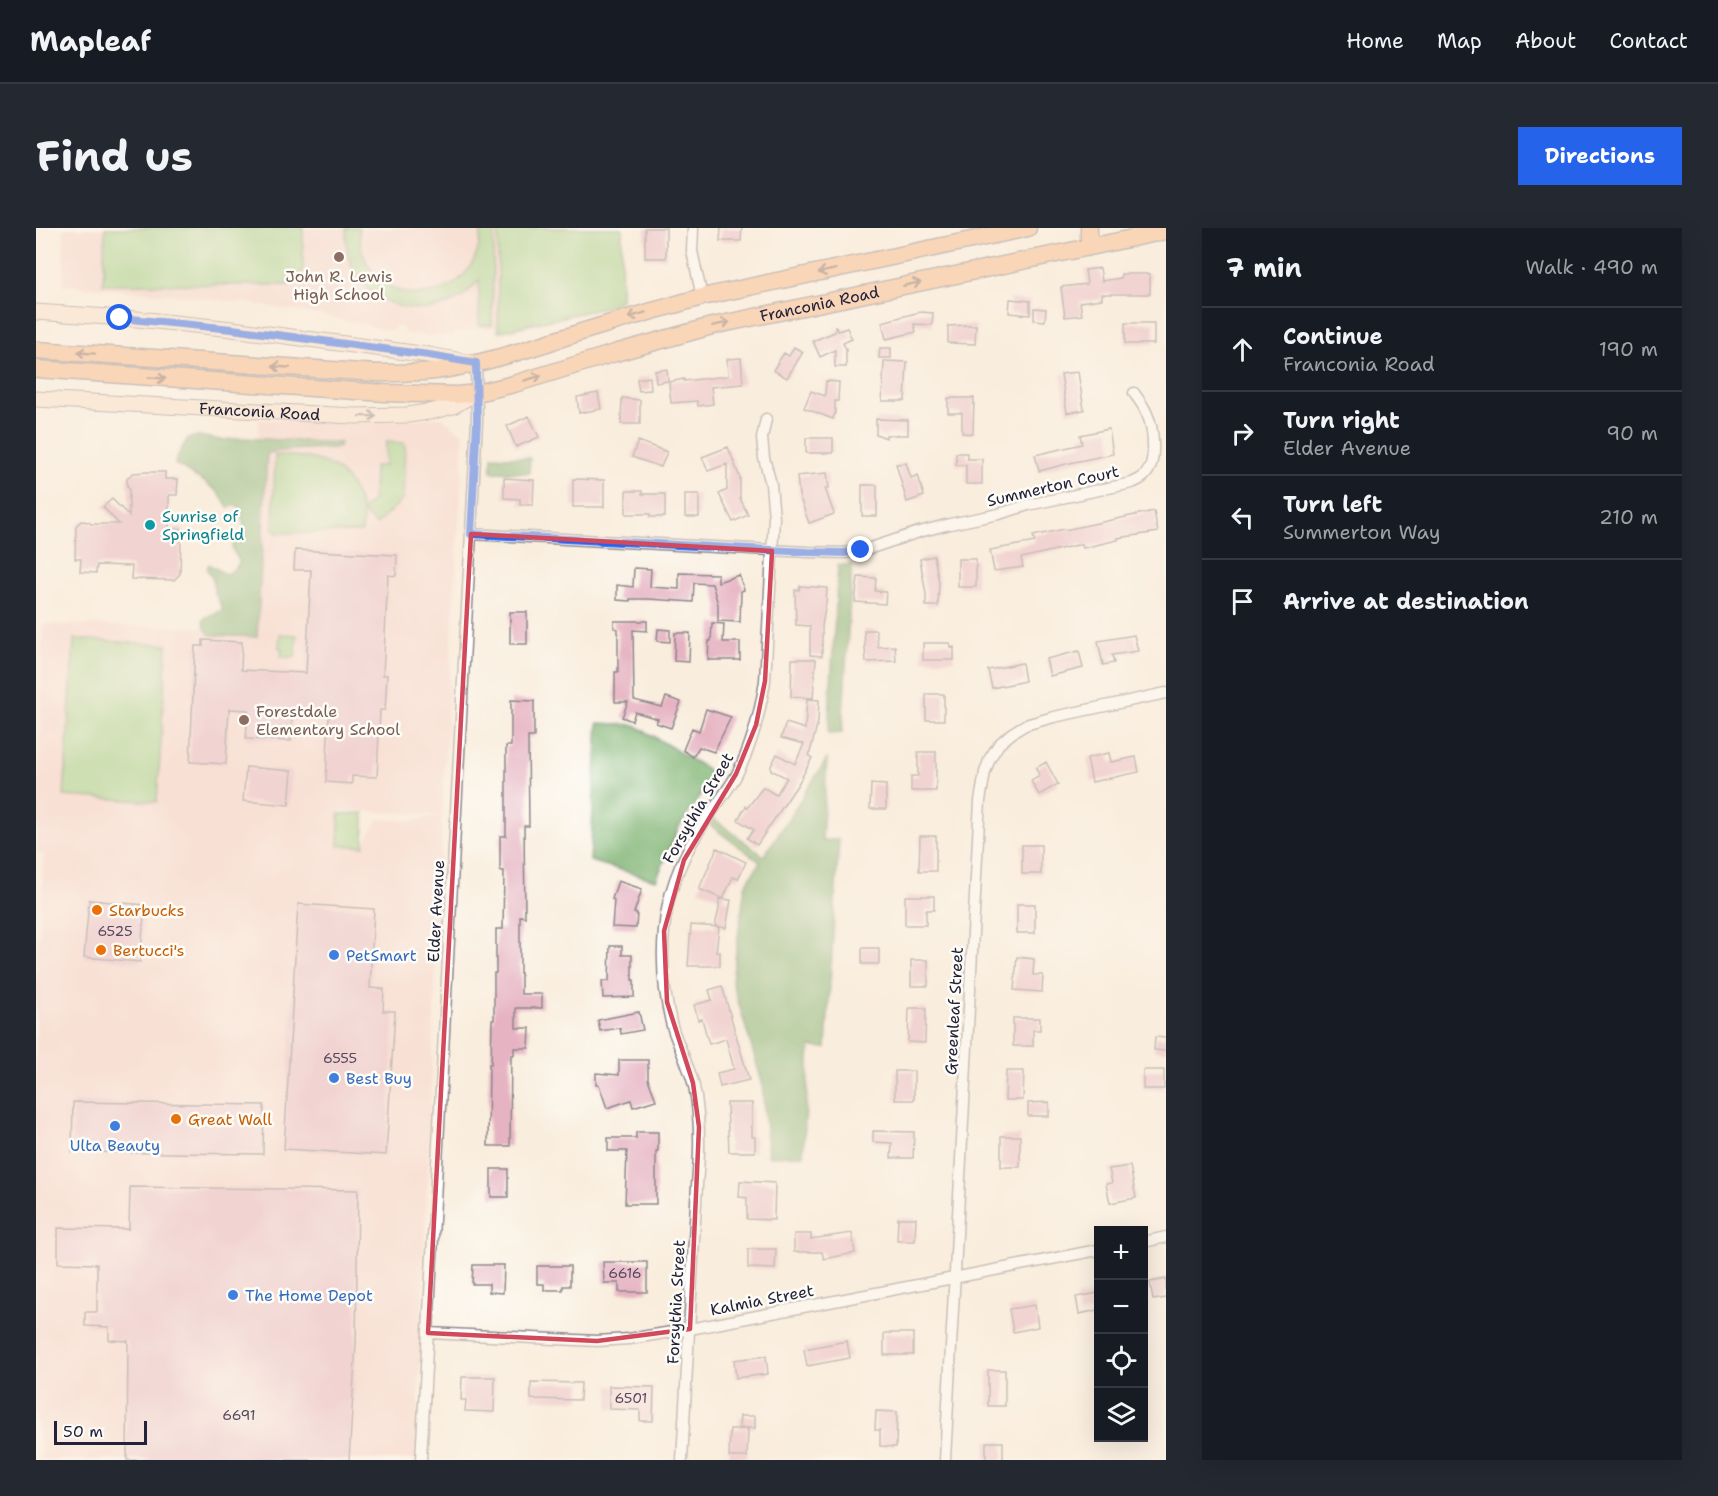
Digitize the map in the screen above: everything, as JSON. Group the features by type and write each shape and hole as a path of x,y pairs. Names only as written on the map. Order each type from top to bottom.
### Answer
{"main road":[{"name":"Franconia Road","path":"36,350 376,373 435,370 507,356 702,297 1024,228"},
{"path":"1089,228 1089,247"},
{"name":"Franconia Road","path":"36,369 385,393 457,395 477,393 712,326 1166,231"},
{"name":"Franconia Road","path":"36,312 196,325 476,363"},
{"name":"Franconia Road","path":"36,399 353,416 408,415 434,411 453,406 477,393"}],"street":[{"path":"693,228 692,252 702,297"},
{"name":"Elder Avenue","path":"421,1460 477,421 476,363"},
{"name":"Summerton Court","path":"772,551 844,553 861,550 950,524 1132,483 1144,477 1150,469 1153,458 1149,417 1134,393"},
{"name":"Forsythia Street","path":"682,1460 699,1127 693,1083 667,1002 663,965 664,931 671,894 684,860 699,830 736,774 748,749 756,725 765,681 774,503 764,458 762,438 765,419"},
{"path":"471,534 772,551"},
{"name":"Greenleaf Street","path":"945,1460 979,813 985,772 999,744 1012,732 1025,725 1166,693"},
{"path":"1148,1241 1166,1238"},
{"name":"Kalmia Street","path":"428,1333 597,1341 629,1339 1094,1251"}],"highlighted area":[{"path":"471,534 772,551 765,681 756,725 736,774 684,860 664,931 667,1002 693,1083 699,1127 690,1329 597,1341 428,1333"}],"shaded area":[{"name":"John R. Lewis High School","path":"64,228 615,228 614,304 577,315 498,332 498,327 455,332 454,336 403,333 404,328 394,326 392,331 325,316 259,305 170,294 63,285"},
{"path":"442,417 464,433 442,815 416,1460 43,1460 36,1425 36,993 44,854 37,853 43,624 251,629 259,420 371,422","holes":["341,810 439,815 413,821 378,819 364,845 339,845"]}],"green space":[{"path":"105,228 303,228 303,271 291,285 103,284"},
{"path":"346,228 359,228 364,257 378,277 397,290 419,294 442,290 461,278 475,257 481,228 494,228 492,325 479,325 479,280 458,299 442,306 426,309 393,304 378,297 365,286 355,272 348,256"},
{"path":"498,228 622,228 621,300 593,310 498,332"},
{"path":"198,436 222,440 243,438 340,443 338,448 291,450 267,454 257,637 210,635 205,628 203,620 223,609 207,569 209,564 225,574 233,570 240,562 232,549 234,542 245,532 240,508 237,505 228,507 218,492 175,464 188,438"},
{"path":"386,442 405,445 403,499 376,525 363,512 362,532 278,533 273,530 275,455 306,458 330,465 349,482 362,511 373,500 374,466 385,466"},
{"path":"492,456 530,458 529,473 491,472"},
{"path":"838,565 852,565 842,733 828,734"},
{"path":"280,634 297,635 295,657 281,657"},
{"path":"74,639 167,645 157,802 64,796"},
{"path":"598,723 635,725 715,774 679,827 656,880 590,861"},
{"path":"827,759 822,841 839,839 826,1048 810,1047 803,1155 768,1156 762,1082 732,981 745,886 760,862 710,825 714,819 764,856"},
{"path":"364,813 364,846 339,846 339,814"}],"building":[{"path":"645,228 666,228 666,258 645,258"},
{"path":"721,228 742,228 741,241 720,241"},
{"path":"1100,268 1102,281 1121,278 1121,274 1150,274 1150,294 1102,294 1102,299 1080,302 1082,315 1065,317 1061,287 1087,284 1085,270"},
{"path":"1010,299 1030,301 1030,315 1009,313"},
{"path":"1034,308 1046,309 1045,321 1034,320"},
{"path":"920,312 933,313 932,325 914,324 916,332 886,339 882,322"},
{"path":"1125,323 1154,323 1154,344 1125,344"},
{"path":"835,325 838,331 847,328 852,339 843,343 846,349 846,367 835,367 835,350 820,357 813,341 835,332"},
{"path":"976,325 975,344 948,343 948,326"},
{"path":"794,347 803,352 787,378 773,370 784,353 789,356"},
{"path":"880,348 891,348 891,358 879,358"},
{"path":"741,358 743,384 711,387 713,404 698,406 697,401 671,403 669,382 728,376 727,359"},
{"path":"884,361 907,362 905,401 882,401"},
{"path":"667,369 668,381 656,383 655,371"},
{"path":"1078,372 1084,410 1067,413 1061,374"},
{"path":"650,377 651,390 639,391 637,379"},
{"path":"826,381 839,382 838,401 835,401 833,419 804,408 811,391 825,396"},
{"path":"598,393 601,409 579,413 577,397"},
{"path":"622,398 640,400 640,424 621,424"},
{"path":"948,398 974,398 973,434 962,433 962,413 948,413"},
{"path":"529,416 539,437 516,447 507,426"},
{"path":"876,419 908,420 908,435 886,435 886,438 876,434"},
{"path":"1109,429 1113,454 1039,471 1035,455 1082,444 1080,435"},
{"path":"806,438 833,438 833,453 806,453"},
{"path":"638,441 667,452 661,467 632,457"},
{"path":"728,447 740,478 740,498 748,515 733,522 719,494 727,490 727,464 708,471 702,457"},
{"path":"956,453 967,453 967,459 982,459 982,484 966,484 966,465 956,465"},
{"path":"906,463 911,478 918,475 924,496 907,502 896,464"},
{"name":"Sunrise of Springfield","path":"165,472 165,479 178,479 177,495 169,495 169,529 181,529 184,532 181,538 180,574 174,580 131,579 132,566 97,565 96,573 80,572 81,559 75,559 76,526 81,521 91,524 119,524 103,507 112,499 129,516 127,478 133,473"},
{"path":"827,473 829,488 825,488 834,514 809,523 799,495 797,476"},
{"path":"504,478 534,480 533,505 520,505 520,499 504,498"},
{"path":"573,479 604,480 604,507 573,507"},
{"path":"862,485 877,485 877,516 862,516"},
{"path":"626,491 665,494 665,517 650,517 650,514 626,514"},
{"path":"685,494 699,494 699,517 685,517"},
{"path":"1154,511 1158,532 1118,538 1118,540 1083,548 1082,544 1021,558 1023,567 994,571 990,550 1035,542 1033,536"},
{"path":"295,550 397,555 396,576 388,575 383,675 387,675 385,710 380,710 377,777 352,776 352,784 326,782 329,713 292,712 291,741 246,739 248,710 229,709 226,764 190,762 195,646 203,646 203,640 242,642 241,670 306,673 311,570 294,570"},
{"path":"934,556 939,583 938,606 926,606 920,559"},
{"path":"958,559 976,559 976,587 958,587"},
{"path":"634,568 651,569 650,587 679,589 679,573 718,574 718,582 739,575 744,590 741,591 740,622 718,621 718,604 712,584 694,583 693,602 649,599 617,600 617,585 633,587"},
{"path":"858,577 876,578 875,591 886,592 885,604 855,602"},
{"path":"800,586 827,588 822,626 822,656 810,655 810,626 796,625 795,590 799,590"},
{"path":"510,612 527,612 527,644 510,644"},
{"path":"614,621 647,621 647,631 633,630 634,700 662,707 666,697 681,702 671,728 656,723 658,719 635,712 632,721 622,717 628,702 615,702 618,629 614,628"},
{"path":"712,623 724,624 723,642 740,642 740,660 708,660"},
{"path":"658,629 670,630 670,642 657,641"},
{"path":"864,630 876,630 878,647 895,646 896,661 866,662"},
{"path":"675,633 690,633 689,662 674,661"},
{"path":"1134,635 1138,651 1112,655 1114,663 1103,665 1098,641"},
{"path":"923,643 950,643 951,648 954,647 954,660 923,660"},
{"path":"1079,651 1083,668 1050,676 1046,659"},
{"path":"792,659 816,659 813,698 791,697"},
{"path":"1022,663 1025,681 992,688 988,670"},
{"path":"926,694 944,694 944,720 926,720"},
{"path":"807,699 819,700 818,722 809,756 812,758 798,784 757,845 747,838 754,830 738,820 746,806 748,807 763,787 776,795 787,778 771,770 777,754 795,764 804,744 781,738 786,723 805,729"},
{"path":"511,700 534,701 534,737 528,737 529,826 524,826 525,917 520,916 520,973 521,994 542,994 542,1008 516,1008 516,1028 530,1028 529,1048 514,1048 514,1055 511,1055 510,1146 488,1146 489,1064 491,1064 492,1020 494,1020 496,929 503,929 504,871 500,871 500,836 506,836 506,746 511,746"},
{"path":"706,709 731,717 714,752 699,747 693,757 683,750 692,728 699,731"},
{"path":"918,752 936,752 936,791 911,791 911,776 918,776"},
{"path":"1109,753 1111,762 1136,757 1139,772 1092,782 1087,758"},
{"path":"1046,762 1058,784 1039,795 1031,781 1040,776 1036,768"},
{"path":"246,767 292,771 289,805 243,801"},
{"path":"871,784 886,785 886,809 870,809"},
{"path":"920,836 936,836 936,871 919,871"},
{"path":"1022,845 1041,845 1041,874 1022,874"},
{"path":"717,848 746,862 738,879 733,877 723,899 699,889"},
{"path":"618,881 642,889 634,913 637,913 636,928 612,927 614,900 612,899"},
{"path":"905,896 934,896 934,910 926,910 926,925 905,925"},
{"path":"719,899 731,900 726,928 715,926"},
{"path":"89,900 145,905 140,962 84,957"},
{"path":"298,904 374,909 370,988 384,989 383,1011 395,1011 386,1155 284,1149"},
{"path":"1017,904 1035,904 1035,933 1017,933"},
{"path":"691,925 719,927 716,952 720,952 720,966 688,966"},
{"path":"610,946 622,946 622,955 632,955 634,997 603,998 602,981 609,981"},
{"path":"862,948 879,948 879,964 862,964"},
{"path":"1017,957 1034,959 1033,975 1043,975 1042,992 1014,990"},
{"path":"911,960 928,960 928,986 911,986"},
{"path":"722,986 749,1080 720,1087 717,1073 734,1069 726,1039 709,1044 702,1019 698,1020 694,1005 712,1000 709,990"},
{"path":"909,1008 926,1008 925,1043 908,1042"},
{"path":"639,1012 643,1030 621,1034 620,1028 600,1031 598,1020"},
{"path":"1013,1018 1040,1018 1040,1030 1033,1030 1033,1046 1013,1046"},
{"path":"1155,1037 1166,1038 1166,1051 1154,1050"},
{"path":"619,1060 648,1060 648,1079 656,1100 633,1107 631,1100 607,1108 599,1085 596,1085 596,1073 619,1075"},
{"path":"1143,1070 1164,1070 1164,1089 1143,1089"},
{"path":"895,1071 914,1071 914,1100 895,1100"},
{"path":"1006,1071 1024,1071 1023,1100 1005,1100"},
{"path":"73,1102 264,1105 263,1154 72,1152"},
{"path":"1049,1102 1049,1116 1028,1116 1028,1103"},
{"path":"727,1103 752,1103 752,1137 755,1137 755,1152 729,1152"},
{"path":"873,1131 914,1132 913,1158 891,1158 892,1143 873,1142"},
{"path":"636,1132 658,1132 656,1204 625,1204 627,1151 608,1151 608,1138 636,1138"},
{"path":"1001,1136 1020,1136 1020,1167 1001,1167"},
{"path":"1130,1166 1136,1198 1110,1203 1106,1184 1112,1183 1109,1169"},
{"path":"491,1169 508,1169 508,1197 491,1197"},
{"path":"740,1181 775,1183 774,1220 747,1219 747,1198 739,1197"},
{"path":"130,1187 358,1190 356,1344 349,1460 127,1460 128,1341 109,1340 109,1327 85,1326 85,1312 97,1312 97,1264 58,1263 58,1228 129,1229"},
{"path":"898,1218 916,1218 915,1241 897,1241"},
{"path":"852,1233 855,1253 824,1259 822,1252 794,1252 794,1234 811,1234 811,1239"},
{"path":"748,1249 776,1249 775,1269 748,1268"},
{"path":"603,1262 647,1262 647,1292 619,1292 619,1283 604,1283"},
{"path":"473,1265 504,1265 503,1293 489,1292 489,1284 472,1284"},
{"path":"537,1266 570,1266 570,1286 563,1286 563,1290 544,1290 544,1284 537,1284"},
{"path":"1166,1279 1166,1298 1153,1300 1150,1282"},
{"path":"1094,1294 1094,1311 1079,1314 1076,1297"},
{"path":"1035,1305 1038,1327 1013,1332 1009,1309"},
{"path":"884,1333 913,1333 913,1355 884,1355"},
{"path":"847,1341 850,1358 807,1366 804,1349"},
{"path":"766,1356 768,1374 736,1378 734,1360"},
{"path":"988,1370 1005,1370 1005,1406 988,1406"},
{"path":"462,1377 495,1377 494,1412 465,1411 466,1400 461,1400"},
{"path":"531,1382 581,1383 580,1400 531,1399"},
{"path":"609,1386 654,1387 653,1421 640,1421 640,1410 609,1409"},
{"path":"876,1411 897,1412 896,1447 880,1446 880,1430 875,1430"},
{"path":"740,1416 755,1416 755,1428 739,1428"},
{"path":"730,1429 748,1429 747,1457 729,1457"},
{"path":"986,1442 1003,1442 1003,1460 986,1460"}],"place":[{"name":"John R. Lewis High School","path":"339,257"},
{"name":"Sunrise of Springfield","path":"150,525"},
{"name":"Forestdale Elementary School","path":"244,720"},
{"name":"Starbucks","path":"97,910"},
{"name":"Bertucci's","path":"101,950"},
{"name":"PetSmart","path":"334,955"},
{"name":"Best Buy","path":"334,1078"},
{"name":"Great Wall","path":"176,1119"},
{"name":"Ulta Beauty","path":"115,1126"},
{"name":"The Home Depot","path":"233,1295"}],"route":[{"path":"120,318 232,329 476,363 477,421 471,534 808,552 844,553 861,550"}]}
